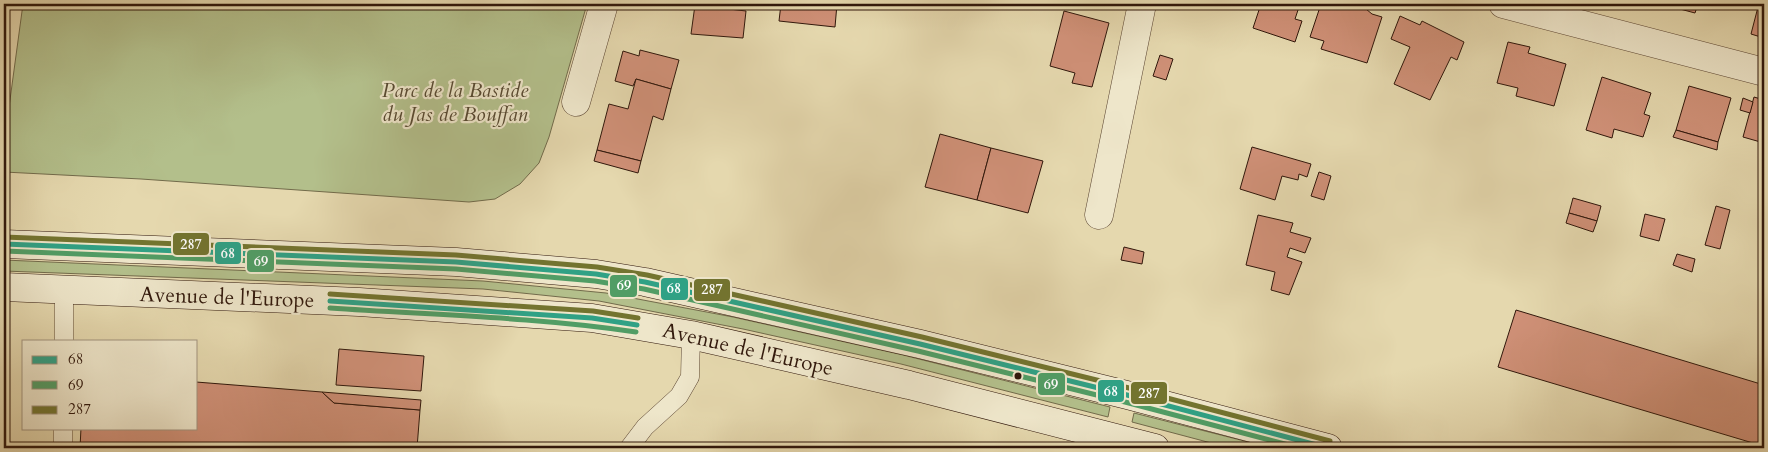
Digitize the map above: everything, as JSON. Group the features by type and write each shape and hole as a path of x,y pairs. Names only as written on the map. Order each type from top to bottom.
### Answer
{"main road":[{"path":"576,102 604,4"},
{"path":"1099,215 1142,4"},
{"path":"1503,4 1764,72"},
{"name":"Avenue de l'Europe","path":"4,244 456,262 596,274 645,282 920,344 1127,395 1328,448"},
{"name":"Avenue de l'Europe","path":"4,287 359,302 592,318 691,335 909,385 1155,448"}],"lane":[{"path":"64,291 64,340"},
{"path":"629,448 645,426 679,396 690,377 691,335"},
{"path":"62,448 63,430"}],"green space":[{"name":"Parc de la Bastide du Jas de Bouffan","path":"23,4 587,4 549,137 539,163 520,184 495,199 469,202 141,179 4,172 4,144"},
{"path":"4,260 483,281 606,293 733,317 903,355 1110,407 1108,417 901,364 743,329 599,301 483,289 4,271"},
{"path":"1134,413 1272,448 1230,448 1132,422"}],"building":[{"path":"781,4 837,4 835,27 779,21"},
{"path":"1214,4 1238,4 1236,7 1230,5 1223,9"},
{"path":"1261,4 1300,4 1295,19 1302,21 1295,42 1253,28"},
{"path":"1321,4 1336,4 1348,7 1358,5 1372,14 1382,17 1367,63 1321,49 1324,41 1310,37"},
{"path":"1682,4 1698,4 1695,13 1680,9"},
{"path":"695,5 746,11 743,38 691,34"},
{"path":"1758,7 1764,9 1764,38 1751,34"},
{"path":"1064,11 1109,23 1092,87 1072,83 1075,73 1050,66"},
{"path":"1400,16 1420,25 1422,21 1464,42 1457,60 1451,57 1430,100 1394,84 1410,47 1391,39"},
{"path":"1508,42 1530,47 1528,53 1566,64 1554,106 1516,96 1518,88 1497,83"},
{"path":"640,50 679,60 671,89 636,79 633,86 615,81 623,51 639,56"},
{"path":"1160,55 1173,59 1166,80 1153,76"},
{"path":"1602,77 1651,93 1644,114 1650,116 1643,137 1614,129 1612,138 1586,130"},
{"path":"636,79 671,89 663,120 653,116 641,161 597,150 609,104 628,109"},
{"path":"1689,86 1731,98 1718,142 1676,130"},
{"path":"1754,97 1764,100 1764,143 1743,137"},
{"path":"1743,98 1753,102 1750,113 1740,110"},
{"path":"1676,130 1718,142 1717,150 1673,137"},
{"path":"940,134 991,148 977,200 925,187"},
{"path":"1252,147 1311,164 1307,177 1299,174 1298,180 1282,176 1275,200 1240,189"},
{"path":"991,148 1043,161 1028,213 977,200"},
{"path":"597,150 641,161 638,173 594,161"},
{"path":"1319,172 1331,176 1324,200 1311,196"},
{"path":"1573,198 1601,206 1597,221 1569,213"},
{"path":"1716,206 1730,210 1720,249 1705,245"},
{"path":"1569,213 1597,221 1593,232 1566,223"},
{"path":"1645,214 1665,219 1659,241 1640,236"},
{"path":"1258,215 1293,223 1290,232 1311,238 1305,253 1290,248 1287,257 1302,262 1289,295 1271,290 1275,272 1246,265"},
{"path":"1124,247 1144,252 1142,264 1121,260"},
{"path":"1677,254 1695,259 1692,272 1673,265"},
{"path":"1516,310 1764,385 1763,446 1498,367"},
{"path":"339,349 424,356 421,391 336,385"},
{"path":"198,382 322,392 334,403 420,410 417,448 80,448 81,430 198,430"},
{"path":"322,392 421,400 420,410 334,403"}],"transit line":[{"name":"287","path":"4,237 456,255 597,267 647,275 922,337 1129,388 1330,441"},
{"name":"68","path":"4,244 456,262 596,274 645,282 920,344 1127,395 1328,448"},
{"name":"69","path":"4,251 456,269 595,281 644,289 918,351 1125,402 1300,448"},
{"name":"287","path":"330,294 593,311 638,318"},
{"name":"68","path":"330,301 592,318 637,325"},
{"name":"69","path":"330,308 522,320 636,332"}]}
